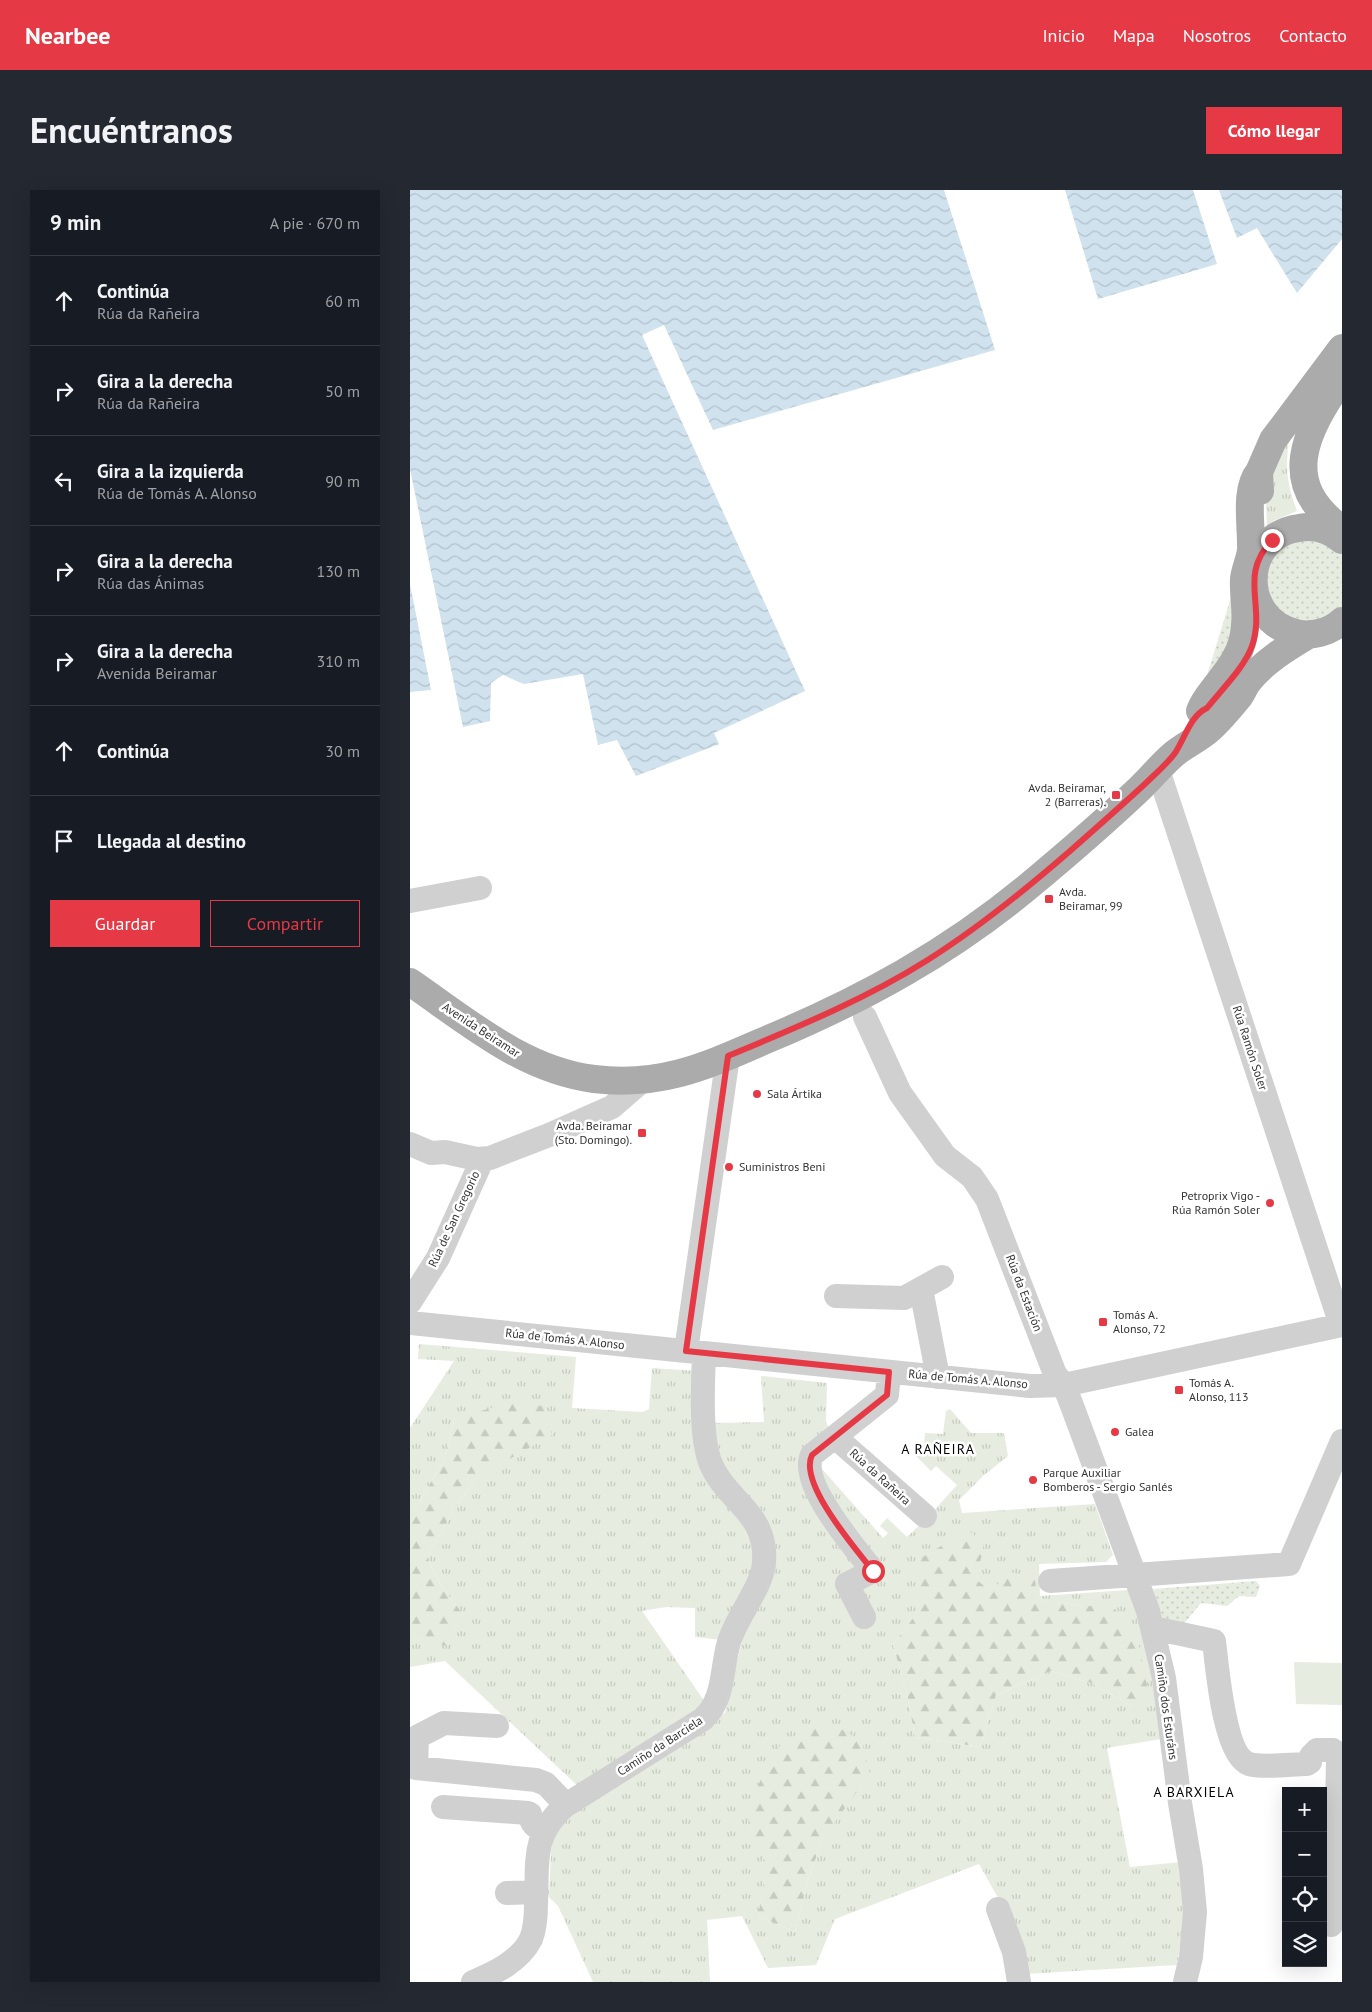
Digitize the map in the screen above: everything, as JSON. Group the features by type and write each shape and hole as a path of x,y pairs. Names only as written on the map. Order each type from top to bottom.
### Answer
{"main road":[{"path":"1204,721 1203,704 1231,668 1244,636 1246,607 1244,583 1251,548 1253,480 1259,472 1273,440 1342,348"},
{"path":"1334,532 1303,505 1295,486 1293,463 1295,447 1301,431 1312,413 1320,410 1342,379"},
{"path":"1259,472 1259,541 1263,549 1272,540 1294,528 1306,527 1334,532"},
{"name":"Avenida Beiramar","path":"1204,721 1207,708 1241,665 1252,646 1256,625 1256,600 1253,587 1254,574 1257,561 1263,549"},
{"path":"1256,600 1266,615 1320,635"},
{"name":"Avenida Beiramar","path":"410,982 477,1029 522,1057 552,1069 603,1080 643,1080 684,1073 829,1012 888,983 925,962 985,921 1030,885 1166,762 1204,721 1241,696 1246,684 1270,660 1320,635"}],"street":[{"name":"Rúa Ramón Soler","path":"1166,762 1342,1325"},
{"path":"410,901 480,888"},
{"name":"Rúa da Estación","path":"865,1017 900,1093 945,1156 972,1177 987,1199 1056,1374 1064,1385"},
{"name":"Camiño da Barciela","path":"473,1982 512,1962 531,1938 534,1926 539,1850 544,1831 554,1816 566,1805 641,1759 711,1711 719,1694 724,1661 734,1626 760,1578 764,1553 761,1532 717,1475 706,1448 695,1352 728,1056"},
{"name":"Rúa de San Gregorio","path":"410,1144 431,1153 445,1152 482,1160 549,1135 612,1107 643,1080"},
{"name":"Rúa de San Gregorio","path":"410,1302 438,1258 482,1160"},
{"path":"836,1296 904,1298 942,1277"},
{"path":"921,1288 938,1377"},
{"name":"Rúa de Tomás A. Alonso","path":"410,1323 1030,1386 1064,1385 1342,1325"},
{"path":"864,1617 847,1584 873,1571 826,1507 814,1487 809,1461 812,1455 887,1395 889,1372"},
{"name":"Camiño dos Esturáns","path":"1064,1385 1154,1628 1164,1678 1180,1803 1192,1868 1195,1912 1191,1956 1185,1982"},
{"name":"Rúa da Rañeira","path":"835,1437 925,1516"},
{"path":"1050,1582 1288,1564 1342,1440"},
{"path":"1154,1628 1214,1641 1219,1686 1232,1746 1243,1760 1255,1764 1307,1764 1317,1750 1333,1750 1342,1756 1338,1760 1337,1808 1331,1829 1331,1924"},
{"path":"497,1726 444,1723 417,1737 416,1768 536,1780 546,1784 566,1805"},
{"path":"443,1807 528,1812 535,1826 544,1831"},
{"path":"507,1893 537,1892"},
{"path":"998,1909 1014,1952 1019,1982"}],"green space":[{"path":"1289,440 1288,476 1297,511 1275,520 1267,526 1266,501 1274,464"},
{"path":"1314,539 1340,552 1342,555 1342,611 1338,616 1296,625 1266,596 1267,568 1279,550 1293,543"},
{"path":"1237,578 1239,637 1200,698"},
{"path":"419,1344 576,1357 572,1408 643,1412 649,1409 652,1368 697,1371 698,1445 753,1531 757,1566 723,1640 695,1637 695,1608 666,1607 642,1611 707,1705 580,1788 445,1661 410,1667 410,1636 446,1645 463,1614 442,1587 427,1558 454,1509 477,1477 552,1434 455,1418 444,1459 418,1505 410,1507 410,1428 454,1361 418,1359"},
{"path":"761,1376 827,1383 826,1421 831,1434 815,1461 883,1538 888,1533 880,1526 887,1518 907,1537 957,1485 936,1466 931,1471 913,1453 924,1445 925,1433 943,1434 946,1411 950,1409 971,1433 1004,1433 1008,1456 983,1476 959,1500 962,1513 1095,1504 1113,1555 1106,1562 1039,1564 1040,1596 1128,1590 1147,1633 1161,1739 1107,1748 1130,1867 1182,1862 1186,1911 1177,1965 1024,1974 1001,1903 979,1864 835,1919 816,1965 768,1968 742,1916 707,1920 710,1982 593,1982 558,1906 549,1897 551,1851 554,1833 563,1820 725,1713 747,1619 768,1580 714,1444 713,1423 764,1422","holes":["983,1543 977,1580 993,1593 1083,1606 1111,1606 1133,1707 1091,1683 1051,1671 996,1695 980,1747 915,1737 907,1694 893,1645 919,1610","842,1811 823,1838 807,1883 795,1932 758,1916 768,1866 746,1815"]},
{"path":"506,1404 546,1406 552,1435 477,1477 454,1509 427,1558 442,1587 463,1614 446,1646 410,1636 410,1507 418,1505 444,1459 455,1418"},
{"path":"968,1530 984,1543 977,1580 993,1593 1006,1570 1035,1580 1037,1599 1083,1606 1111,1606 1121,1615 1139,1645 1148,1690 1133,1707 1091,1683 1051,1671 996,1695 980,1747 915,1737 907,1694 893,1645 919,1610 916,1561"},
{"path":"1256,1581 1260,1586 1256,1597 1239,1596 1227,1606 1201,1603 1182,1626 1159,1617 1152,1597 1154,1589"},
{"path":"1294,1662 1342,1663 1342,1705 1296,1704"},
{"path":"820,1725 835,1725 862,1742 870,1774 823,1838 807,1883 795,1932 758,1916 767,1866 746,1815 773,1750"}],"water":[{"path":"410,190 944,190 995,350 713,430 664,325 642,335 805,691 714,733 719,744 636,776 617,740 598,745 583,674 524,684 503,675 491,683 490,721 463,727 410,469"},
{"path":"1065,190 1193,190 1217,264 1098,299"},
{"path":"1219,190 1342,190 1342,239 1297,293 1257,228 1237,238"},
{"path":"410,584 431,690 410,692"}],"place":[{"name":"Avda. Beiramar, 2 (Barreras).","path":"1116,795"},
{"name":"Avda. Beiramar, 99","path":"1049,899"},
{"name":"Sala Ártika","path":"757,1094"},
{"name":"Avda. Beiramar (Sto. Domingo).","path":"642,1133"},
{"name":"Suministros Beni","path":"729,1167"},
{"name":"Petroprix Vigo - Rúa Ramón Soler","path":"1270,1203"},
{"name":"Tomás A. Alonso, 72","path":"1103,1322"},
{"name":"Tomás A. Alonso, 113","path":"1179,1390"},
{"name":"Galea","path":"1115,1432"},
{"name":"Parque Auxiliar Bomberos - Sergio Sanlés","path":"1033,1480"}],"district":[{"name":"A RAÑEIRA","path":"938,1449"},
{"name":"A BARXIELA","path":"1194,1792"}],"route":[{"path":"873,1571 826,1507 814,1487 809,1461 812,1455 887,1395 889,1372 686,1351 728,1056 829,1012 888,983 925,962 985,921 1030,885 1136,793 1174,754 1194,719 1200,711 1207,708 1241,665 1252,646 1256,625 1256,600 1253,587 1254,574 1257,561 1263,549 1272,540"}]}
